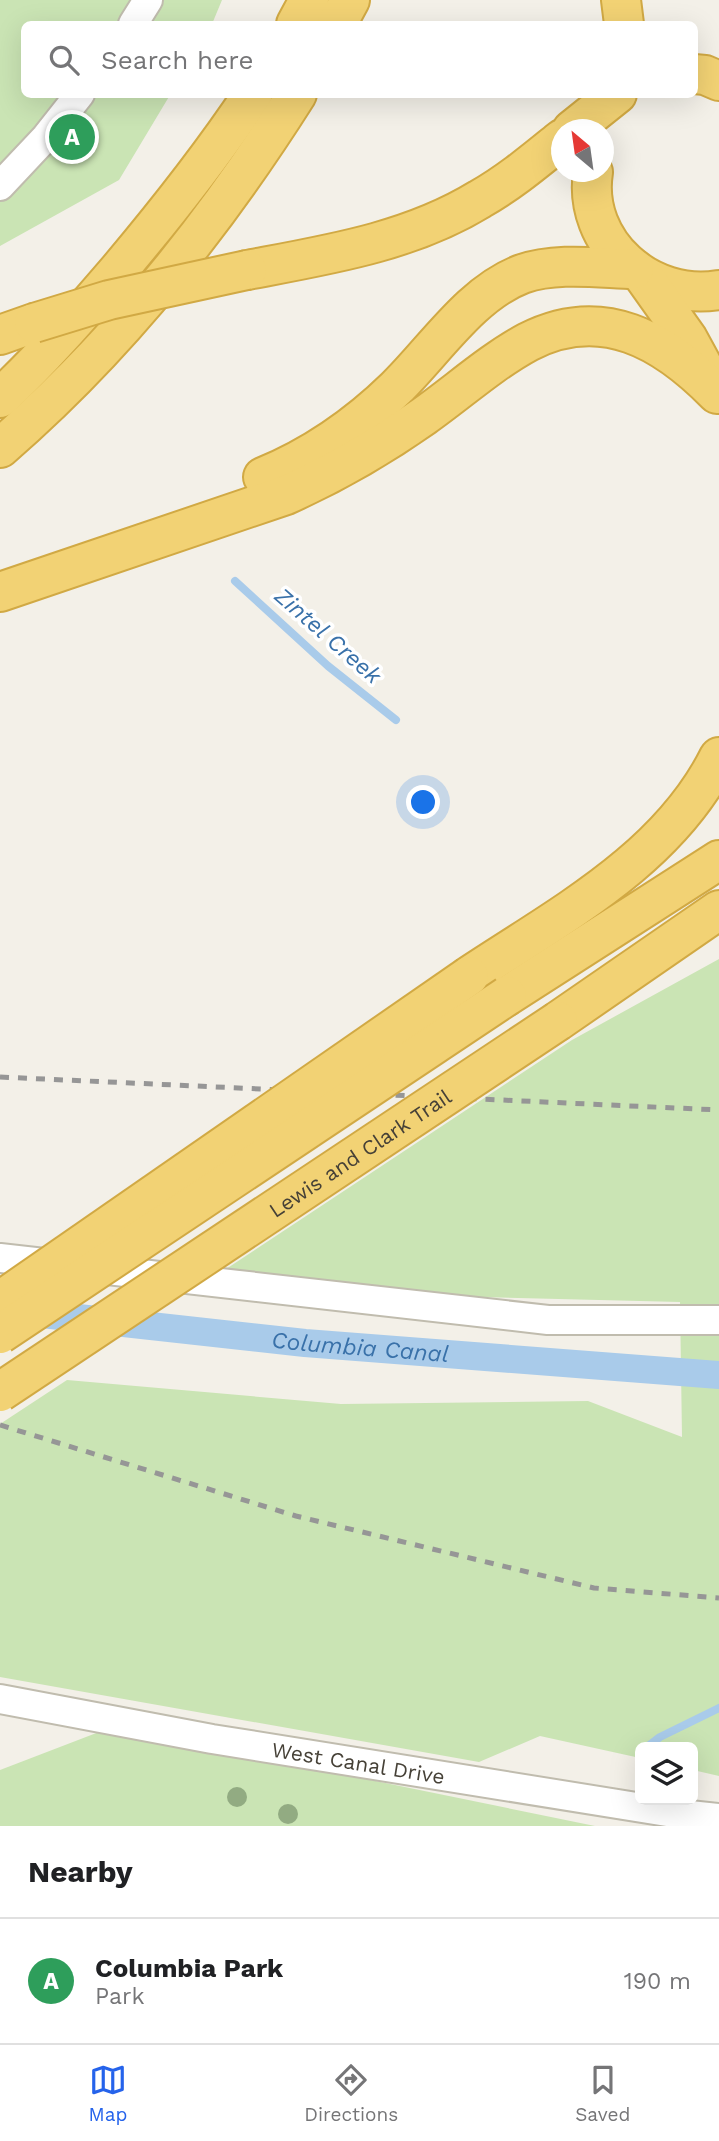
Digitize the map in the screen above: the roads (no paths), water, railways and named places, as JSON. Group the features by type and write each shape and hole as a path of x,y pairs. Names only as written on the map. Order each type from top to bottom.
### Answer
{"highway":[{"path":"298,21 309,0"},
{"path":"339,21 350,0"},
{"path":"621,0 624,21"},
{"path":"698,74 719,81"},
{"path":"0,398 72,324 136,249 222,141 250,98"},
{"path":"0,448 88,365 165,276 235,190 294,98"},
{"path":"588,119 611,103"},
{"path":"17,329 109,300 363,246 418,230 486,196 551,148"},
{"path":"593,182 593,205 602,231 616,254 639,273 663,286 702,293 719,290"},
{"path":"0,589 275,472 323,447 345,433 396,389 486,294 512,278 552,268 639,273"},
{"path":"639,273 688,339 718,396"},
{"path":"0,589 286,495 386,442 525,344 555,331 594,326 632,333 684,363 718,396"},
{"path":"0,1301 597,890 644,853 689,804 719,757"},
{"path":"0,1334 508,996 719,860"},
{"name":"Lewis and Clark Trail","path":"0,1392 719,911"},
{"path":"558,1021 719,933"}],"street":[{"path":"135,21 148,0"},
{"path":"0,186 46,137 77,98"},
{"path":"0,1258 548,1320 719,1320"},
{"name":"West Canal Drive","path":"0,1699 212,1739 719,1818"}],"waterway":[{"name":"Zintel Creek","path":"235,581 328,666 396,720"},
{"name":"Columbia Canal","path":"24,1312 305,1343 719,1375"},
{"name":"Zintel Creek","path":"654,1742 719,1708"}],"railway":[{"path":"0,1077 719,1110"},
{"path":"0,1425 296,1516 594,1588 719,1598"}],"place":[{"name":"Columbia Park","path":"72,137"}]}
